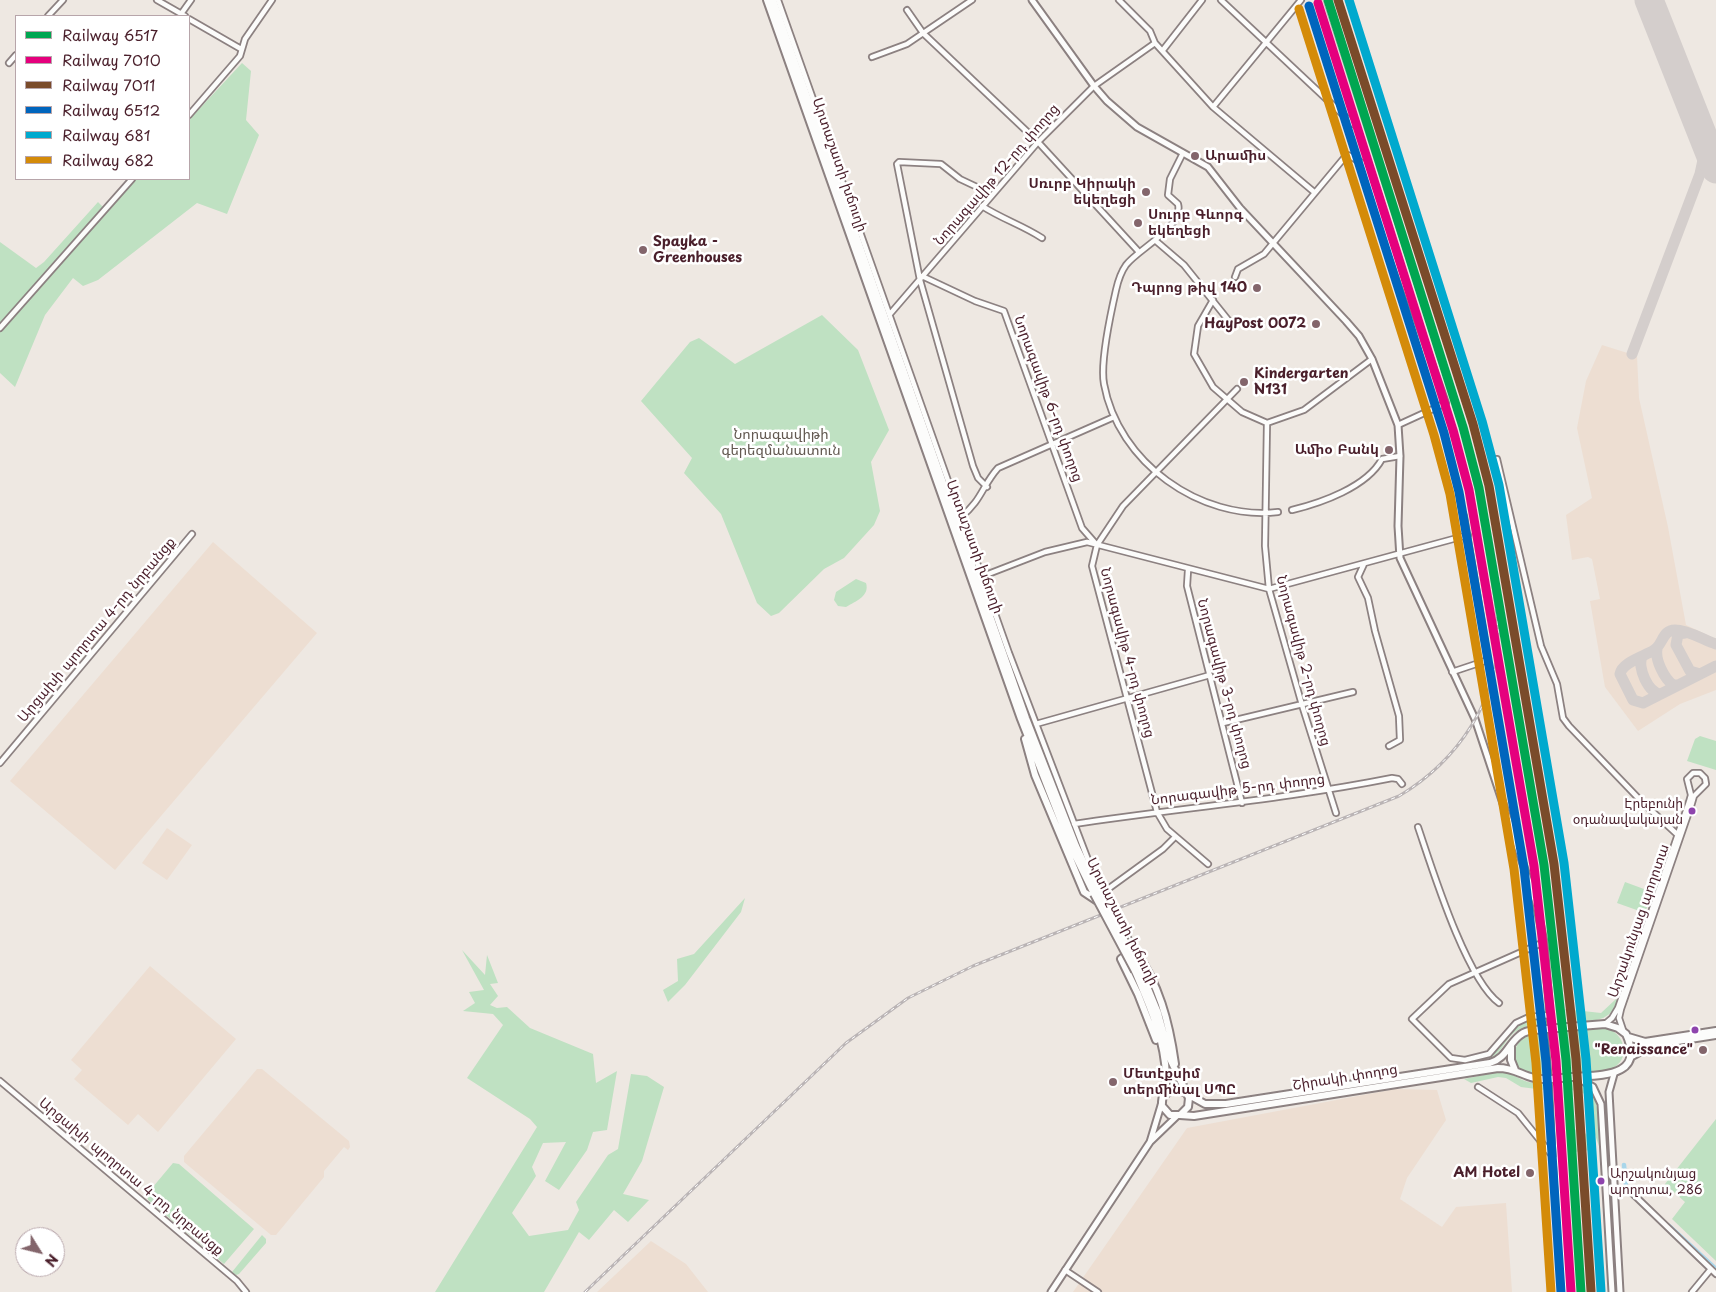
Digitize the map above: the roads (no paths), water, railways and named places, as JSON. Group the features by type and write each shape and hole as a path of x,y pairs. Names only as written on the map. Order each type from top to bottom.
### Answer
{"highway":[{"name":"Արտաշատի խճուղի","path":"767,0 1021,719 1071,847 1137,969 1158,1013 1188,1107 1178,1115"},
{"name":"Արտաշատի խճուղի","path":"773,0 1026,718 1096,893"},
{"path":"1021,719 1035,775 1080,885 1084,892 1093,899 1106,896"},
{"path":"1165,1067 1141,1000 1121,959 1134,948 1147,969 1163,1004 1177,1077"},
{"name":"Արտաշատի խճուղի","path":"1137,969 1154,1017 1165,1067 1166,1084 1163,1099"},
{"name":"Շիրակի փողոց","path":"1185,1093 1205,1104 1226,1104 1490,1063 1502,1057 1520,1035 1528,1031 1605,1024 1645,1042 1716,1031"},
{"path":"1614,1074 1627,1064 1630,1057 1626,1034"},
{"path":"1630,1057 1652,1045 1716,1035"},
{"path":"1511,1048 1511,1060 1515,1070"},
{"name":"Շիրակի փողոց","path":"1178,1115 1205,1114 1498,1068 1515,1070 1527,1078 1538,1080 1614,1074"},
{"path":"1178,1115 1166,1112 1163,1099 1172,1089 1185,1093"}],"main road":[{"path":"1032,0 1094,86 1137,127 1208,167 1240,208 1359,336 1372,359 1398,425 1400,456 1398,553 1475,720 1536,903 1544,942 1550,1015 1566,1292"},
{"path":"1614,1074 1609,1092 1620,1292"},
{"path":"1574,1077 1593,1087 1601,1104 1612,1292"},
{"name":"Արտաշատի խճուղի","path":"1150,1142 1163,1099"},
{"name":"Արտաշատի խճուղի","path":"1050,1292 1150,1142 1178,1115"}],"street":[{"path":"49,15 63,0"},
{"path":"157,0 183,15 191,0"},
{"path":"190,114 236,62 240,56 241,49 272,0"},
{"name":"Արտաշատի խճուղի","path":"778,0 1036,724 1074,824 1106,896 1134,948"},
{"path":"872,57 907,44 972,0"},
{"path":"1119,0 1150,31 1155,43 1213,107 1314,192"},
{"path":"1163,50 1202,0"},
{"path":"1221,0 1301,77 1354,124"},
{"path":"1213,107 1301,0"},
{"path":"907,10 923,33 1038,142 1139,252"},
{"path":"190,20 241,49"},
{"name":"Նորագավիթ 12-րդ փողոց","path":"890,314 1038,142 1094,86 1155,43"},
{"path":"10,63 15,56"},
{"path":"1183,153 1168,188 1168,195 1178,204 1178,213 1164,234 1139,252 1125,266 1119,279 1110,316 1104,382 1114,417 1137,453 1155,472 1190,496 1245,512 1265,514 1278,512"},
{"path":"1235,277 1238,269 1264,254 1272,242 1344,158 1348,155 1362,163 1446,403 1398,425"},
{"path":"986,487 978,478 973,466 922,278 897,164 899,162 941,164 960,179 977,187 989,197"},
{"path":"0,328 131,180"},
{"path":"982,206 997,216 1021,224 1042,238"},
{"path":"1156,241 1184,265 1233,326"},
{"name":"Նորագավիթ 6-րդ փողոց","path":"922,278 975,301 1004,311 1082,528 1097,544"},
{"path":"1214,300 1198,326 1194,354 1213,387 1242,412 1267,423 1304,410 1372,359"},
{"name":"Նորագավիթ 4-րդ փողոց","path":"1208,864 1175,837 1162,822 1157,812 1092,566 1097,544 1123,506 1226,399 1237,390"},
{"path":"961,517 973,508 998,468 1114,417"},
{"name":"Նորագավիթ 2-րդ փողոց","path":"1267,423 1265,546 1269,589 1302,705 1336,813"},
{"path":"1292,510 1329,500 1378,467 1382,459 1400,456"},
{"path":"1497,459 1541,646 1557,684 1563,718 1642,802 1679,836"},
{"path":"1452,672 1488,660 1464,516"},
{"name":"Արցախի պողոտա 4-րդ նրբանցք","path":"0,763 192,534"},
{"path":"983,576 1045,552 1082,542 1097,544 1188,570 1269,589 1468,535"},
{"path":"1364,564 1358,577 1368,598 1375,631 1399,716 1401,738 1398,743 1389,746"},
{"name":"Նորագավիթ 3-րդ փողոց","path":"1188,570 1187,586 1242,802"},
{"path":"1036,724 1210,675"},
{"path":"1223,722 1353,692"},
{"path":"1692,773 1700,773 1706,782 1700,792 1689,789 1686,783 1688,776 1692,773"},
{"name":"Նորագավիթ 5-րդ փողոց","path":"1074,824 1328,790 1392,778 1398,779 1402,784"},
{"name":"Արշակունյաց պողոտա","path":"1626,1034 1620,1024 1620,1014 1679,836 1689,802 1689,789"},
{"name":"Արշակունյաց պողոտա","path":"1605,1024 1616,1013 1692,801 1700,792"},
{"path":"1418,827 1473,972 1490,996 1499,1003"},
{"path":"1108,889 1163,849 1175,837"},
{"path":"1544,942 1449,984 1412,1019 1451,1058 1459,1060 1483,1056 1494,1051 1511,1027 1520,1020 1550,1015"},
{"name":"Արցախի պողոտա 4-րդ նրբանցք","path":"0,1081 163,1217 237,1281 246,1292"},
{"path":"1478,1087 1518,1113 1560,1165"},
{"path":"1632,1193 1716,1274"},
{"path":"1692,1292 1711,1269"},
{"path":"1065,1270 1098,1292"}],"waterway":[{"path":"1624,1165 1626,1187 1637,1195"},
{"path":"1669,1226 1716,1269"}],"railway":[{"path":"585,1292 846,1043 908,998 973,966 1399,796 1440,765 1472,725 1484,703 1492,679 1497,654 1497,612 1488,549 1462,430 1324,0"}],"rail line":[{"name":"6517","path":"1328,0 1463,427 1479,488 1544,865 1566,1060 1581,1292"},
{"name":"7011","path":"1338,0 1473,424 1489,486 1554,864 1576,1059 1591,1291"},
{"name":"681","path":"1349,0 1482,421 1499,485 1564,863 1586,1059 1601,1291"},
{"name":"7010","path":"1318,3 1453,430 1469,490 1534,866 1556,1061 1571,1292"},
{"name":"6512","path":"1309,6 1444,433 1459,492 1524,868 1546,1062 1561,1292"},
{"name":"682","path":"1299,9 1434,435 1450,494 1514,869 1536,1063 1551,1292"}],"place":[{"name":"Արամիս","path":"1195,156"},
{"name":"Սռւրբ Կիրակի եկեղեցի","path":"1146,192"},
{"name":"Սուրբ Գևորգ եկեղեցի","path":"1138,223"},
{"name":"Spayka - Greenhouses","path":"643,250"},
{"name":"Դպրոց թիվ 140","path":"1257,288"},
{"name":"HayPost 0072","path":"1316,324"},
{"name":"Kindergarten N131","path":"1244,382"},
{"name":"Ամիօ Բանկ","path":"1389,450"},
{"name":"Էրեբունի օդանավակայան","path":"1692,811"},
{"name":"\"Renaissance\"","path":"1703,1050"},
{"name":"Մետէքսիմ տերմինալ ՍՊԸ","path":"1113,1082"},
{"name":"AM Hotel","path":"1530,1173"},
{"name":"Արշակունյաց պողոտա, 286","path":"1601,1181"}],"park label":[{"name":"Նորագավիթի գերեզմանատուն","path":"781,444"}]}
